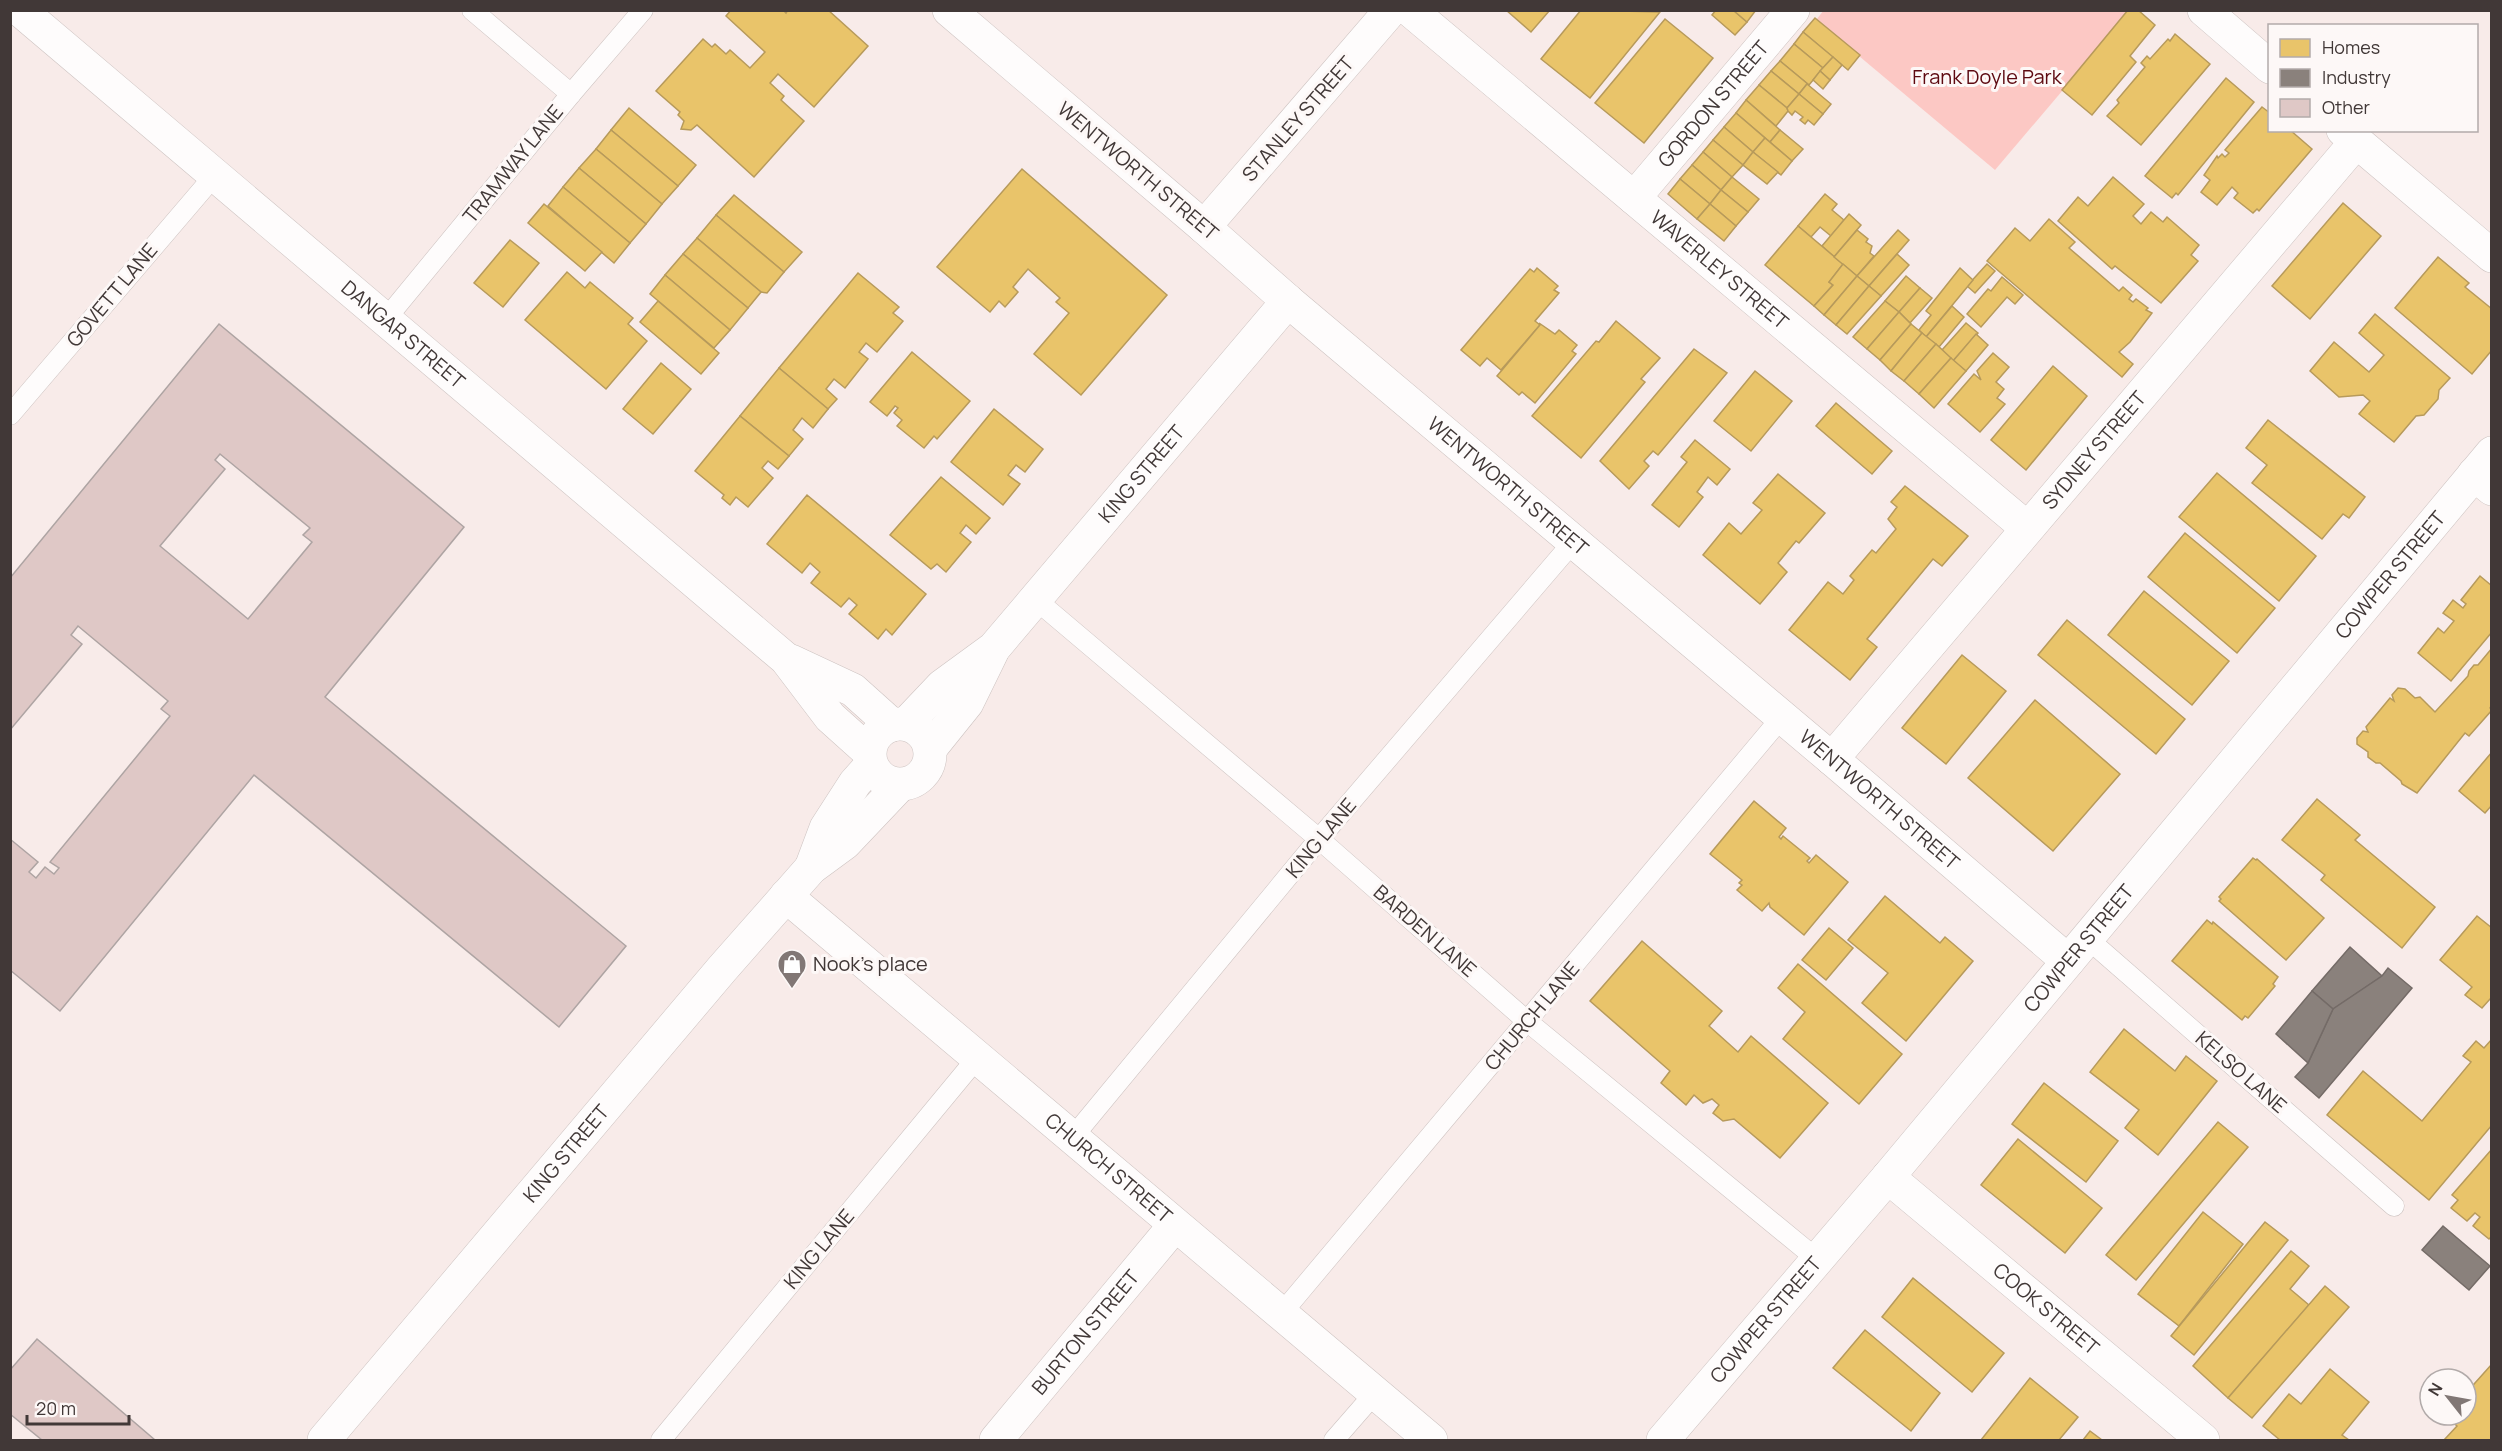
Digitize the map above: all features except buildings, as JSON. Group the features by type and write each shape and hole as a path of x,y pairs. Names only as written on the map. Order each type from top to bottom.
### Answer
{"street":[{"name":"DANGAR STREET","path":"20,10 786,658 830,717 870,758"},
{"name":"WENTWORTH STREET","path":"949,10 1288,301 1832,759 2078,950"},
{"name":"STANLEY STREET","path":"1204,227 1391,10"},
{"name":"WAVERLEY STREET","path":"1410,10 2027,528"},
{"name":"GORDON STREET","path":"1634,198 1793,10"},
{"path":"2204,10 2268,65"},
{"path":"2350,136 2492,256"},
{"name":"SYDNEY STREET","path":"1832,759 2027,528 2350,136"},
{"name":"KING STREET","path":"899,724 942,687 994,648 1288,301"},
{"name":"COWPER STREET","path":"1663,1440 2486,472"},
{"name":"KING STREET","path":"930,749 967,704 994,648"},
{"name":"DANGAR STREET","path":"786,658 853,690 899,724"},
{"path":"899,724 922,733 930,749 926,769 920,777 910,783 900,785 882,780 870,758 876,735 899,724"},
{"name":"KING STREET","path":"811,868 826,828 870,758"},
{"name":"KING STREET","path":"324,1440 722,969 811,868 845,843 900,785"},
{"name":"CHURCH STREET","path":"786,897 1431,1440"},
{"name":"COOK STREET","path":"1888,1177 2204,1440"},
{"name":"BURTON STREET","path":"996,1440 1175,1225"}],"lane":[{"path":"472,10 571,94"},
{"name":"TRAMWAY LANE","path":"385,320 643,10"},
{"name":"GOVETT LANE","path":"14,403 214,176"},
{"name":"KING LANE","path":"1072,1138 1319,839 1574,541"},
{"name":"BARDEN LANE","path":"1035,599 1319,839 1528,1022 1818,1260"},
{"name":"CHURCH LANE","path":"1281,1314 1782,717"},
{"name":"KELSO LANE","path":"2078,950 2394,1206"},
{"name":"KING LANE","path":"661,1440 977,1058"},
{"path":"1334,1440 1375,1393"}],"green space":[{"name":"Frank Doyle Park","path":"1824,10 2130,11 1995,170 1816,20"}],"place":[{"name":"Nook's place","path":"792,990"}]}
